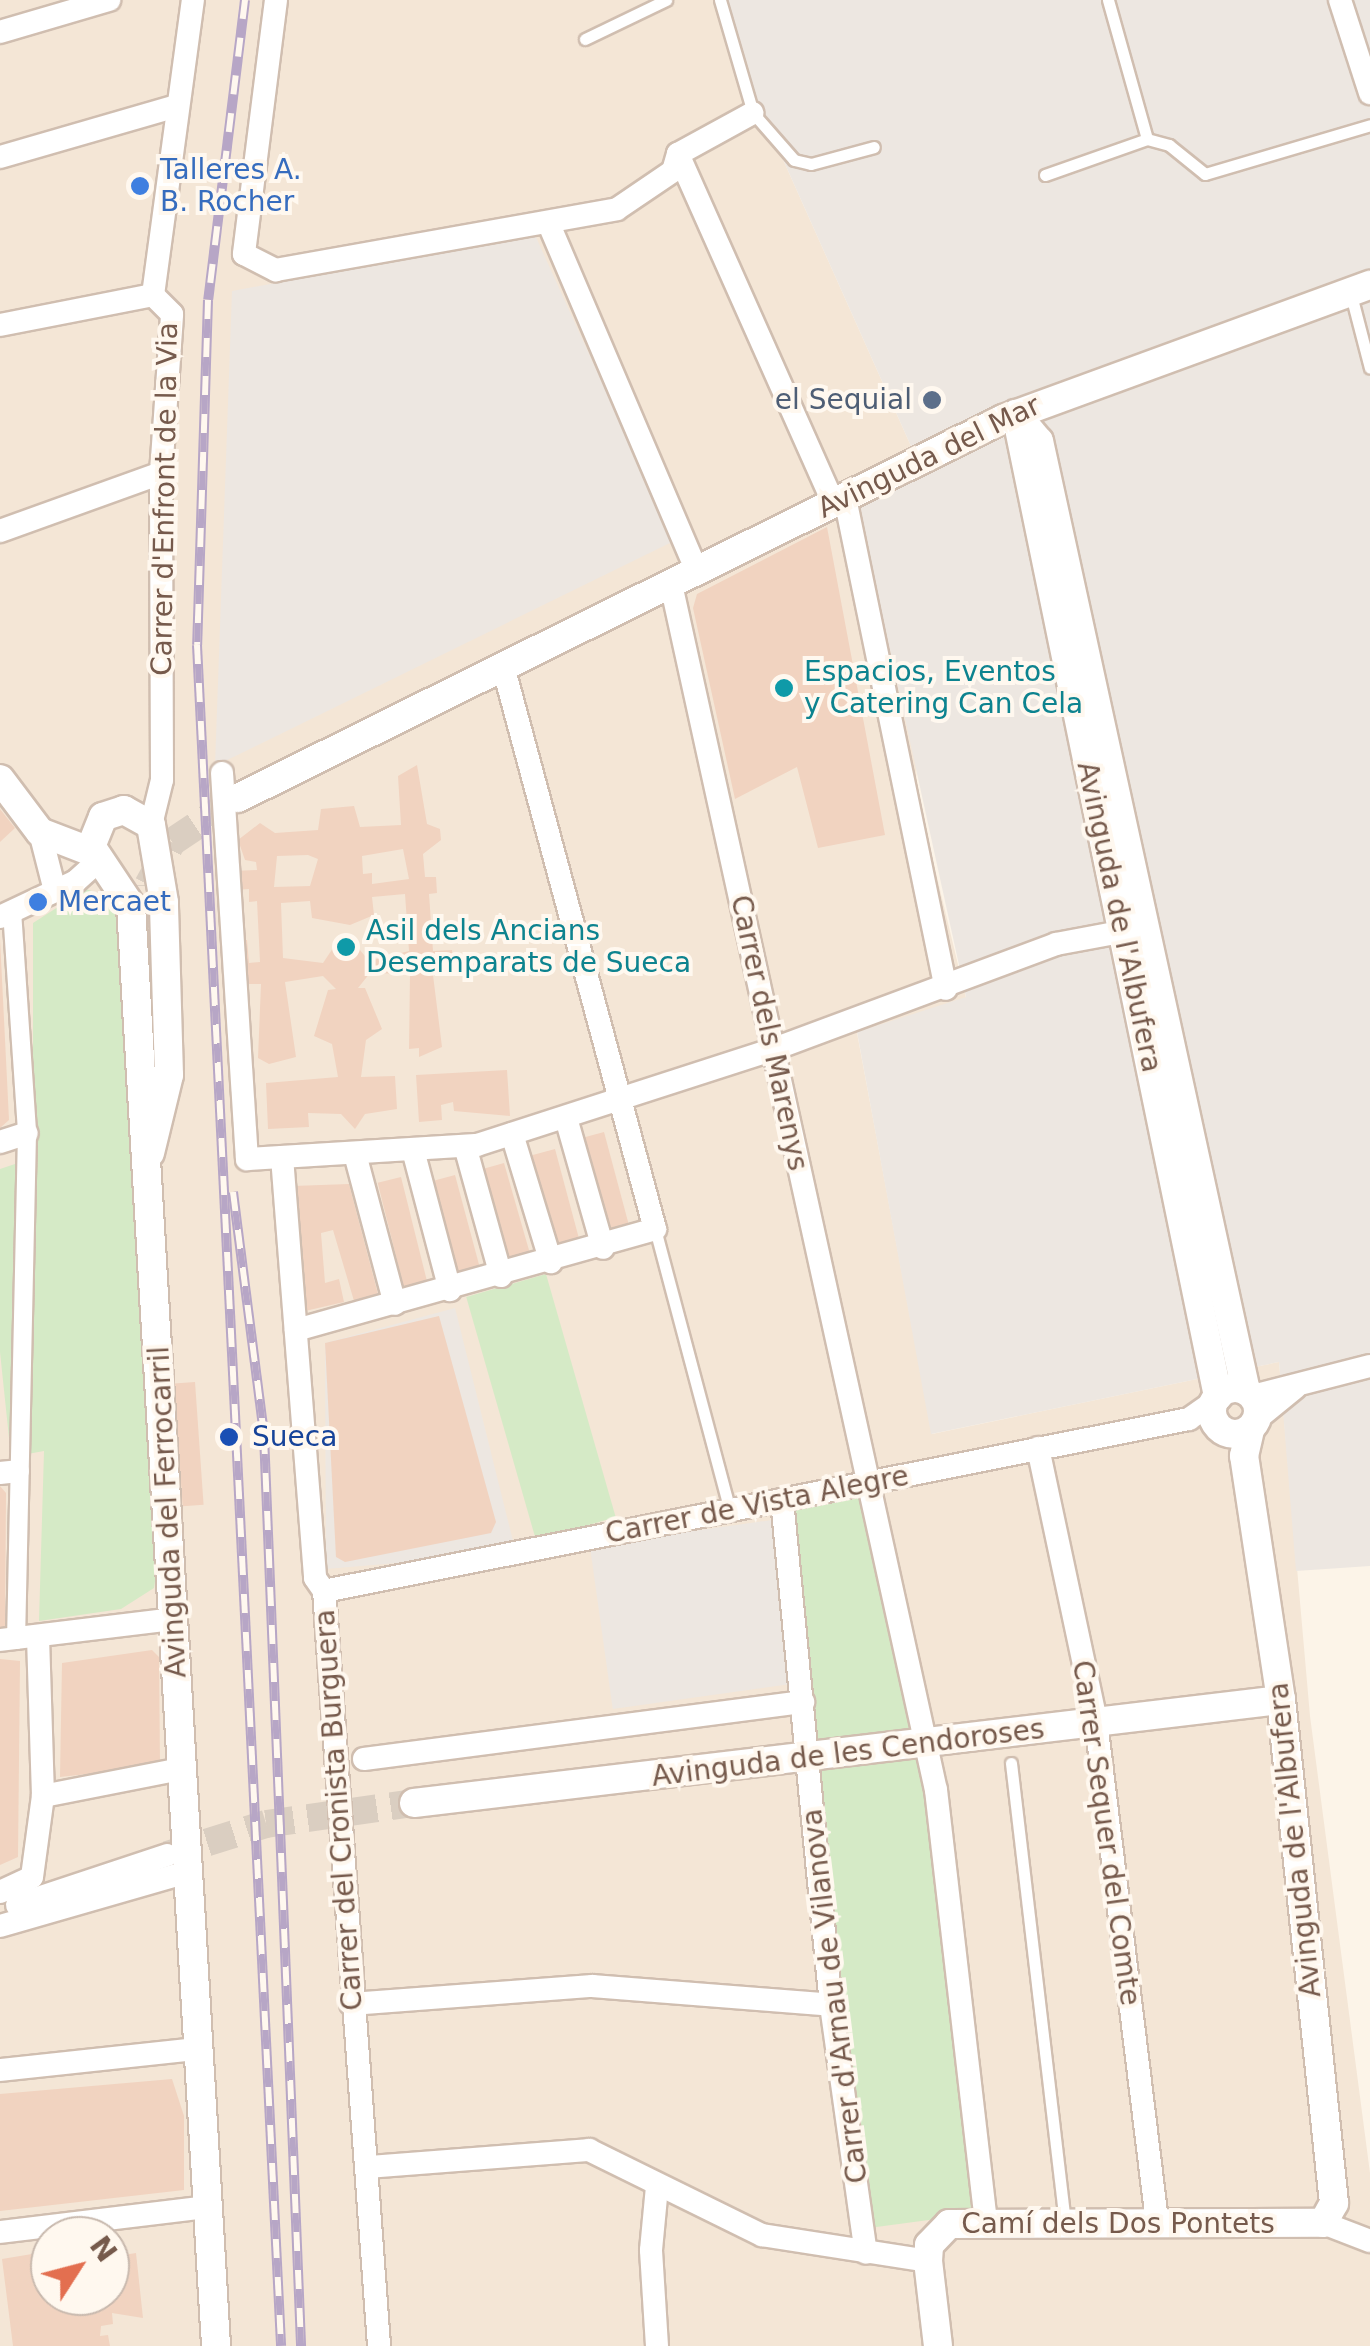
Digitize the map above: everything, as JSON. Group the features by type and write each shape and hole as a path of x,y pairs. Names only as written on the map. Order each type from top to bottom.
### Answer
{"street":[{"path":"0,32 109,0"},
{"name":"Carrer d'Enfront de la Via","path":"153,838 162,780 162,473 172,314 152,294 193,0"},
{"path":"276,0 244,254 276,270 306,270 617,208 673,171 678,154 754,113"},
{"path":"1340,0 1370,93"},
{"path":"0,157 177,106"},
{"path":"678,154 840,501 946,988"},
{"path":"548,222 697,571"},
{"name":"Avinguda del Mar","path":"238,798 1016,414 1066,392 1360,288"},
{"path":"0,324 152,294"},
{"path":"1039,441 1066,392"},
{"name":"Avinguda de l'Albufera","path":"1016,414 1039,441 1133,929"},
{"name":"Avinguda de l'Albufera","path":"1016,414 1133,929 1236,1416 1281,1700 1334,2204 1323,2222"},
{"path":"0,531 162,473"},
{"name":"Carrer dels Marenys","path":"671,584 921,1744 936,1790 986,2220"},
{"path":"296,1330 603,1248 654,1229 504,666"},
{"path":"222,773 247,1159 465,1146 512,1134 774,1049 1056,944 1133,929"},
{"path":"0,779 40,832 55,890"},
{"path":"113,812 136,812 153,838 164,902 169,1075 150,1153 140,1126 131,906 101,862 95,826 113,812"},
{"path":"40,832 101,862 139,871 153,838"},
{"path":"0,1892 32,1877 43,1796 18,1641 9,1472 27,1133 6,914 101,862"},
{"path":"149,928 160,1123"},
{"path":"566,1118 603,1248"},
{"path":"0,1142 27,1133"},
{"path":"512,1134 552,1262"},
{"path":"465,1146 500,1276"},
{"path":"413,1150 450,1290"},
{"name":"Avinguda del Ferrocarril","path":"150,1153 216,2346"},
{"path":"355,1154 395,1304"},
{"name":"Carrer del Cronista Burguera","path":"282,1158 315,1578 324,1591 351,2004 368,2167 379,2346"},
{"path":"1236,1416 1298,1385 1370,1366"},
{"name":"Carrer de Vista Alegre","path":"324,1591 1038,1448 1189,1420 1236,1416"},
{"name":"Carrer Sequer del Comte","path":"1038,1448 1096,1722 1157,2221"},
{"name":"Carrer d'Arnau de Vilanova","path":"782,1500 832,2006 866,2253"},
{"path":"18,1641 174,1620"},
{"name":"Avinguda de les Cendoroses","path":"414,1803 1281,1700"},
{"path":"364,1760 803,1702"},
{"path":"43,1796 182,1769"},
{"path":"0,1912 167,1855"},
{"path":"0,1926 190,1871"},
{"path":"351,2004 592,1986 832,2006"},
{"path":"0,2070 198,2048"},
{"name":"Camí dels Dos Pontets","path":"368,2167 589,2150 657,2187 762,2235 928,2261 929,2245 949,2224 986,2220 1323,2222 1370,2241"},
{"path":"656,2346 651,2250 657,2187"},
{"path":"0,2232 208,2207"},
{"path":"928,2261 938,2346"}],"lane":[{"path":"585,38 666,0"},
{"path":"720,0 754,113 794,160 811,164 874,147"},
{"path":"1108,0 1121,68 1147,138"},
{"path":"1045,175 1147,138 1169,145 1204,174 1370,125"},
{"path":"1360,288 1370,368"},
{"path":"654,1229 730,1510"},
{"path":"1011,1763 1065,2220"},
{"path":"204,2346 216,2346"}],"shaded area":[{"path":"0,0 725,0 756,99 923,473 916,790 966,998 857,1033 932,1434 1279,1362 1310,1716 1370,2173 1370,2346 0,2346"},
{"path":"725,0 1370,0 1370,1566 1296,1571 1279,1362 931,1434 857,1032 966,997 858,504 923,473 756,99"},
{"path":"535,235 674,541 215,766 232,291"},
{"path":"455,1308 516,1553 326,1569 325,1343"},
{"path":"772,1520 795,1683 613,1709 590,1546"}],"green space":[{"path":"86,889 117,900 126,928 158,1562 154,1588 121,1609 39,1621 44,1451 11,1457 0,1352 0,1169 33,1158 33,923"},
{"path":"546,1274 616,1517 536,1540 466,1297"},
{"path":"861,1490 915,1737 813,1751 789,1505"},
{"path":"917,1750 931,1792 981,2213 869,2228 814,1762"}],"building":[{"name":"Espacios, Eventos y Catering Can Cela","path":"827,527 885,835 818,848 797,767 735,799 693,608 697,594"},
{"name":"Asil dels Ancians Desemparats de Sueca","path":"417,765 427,824 440,829 441,840 423,854 425,877 436,877 437,893 429,894 433,951 452,950 454,974 433,975 442,1047 419,1057 419,1048 409,1049 410,974 370,973 358,988 365,988 382,1029 366,1040 361,1077 395,1076 397,1109 365,1114 355,1129 341,1114 308,1113 309,1127 268,1129 266,1083 338,1077 332,1044 314,1036 328,990 336,989 323,976 285,982 296,1057 269,1064 258,1058 261,984 242,984 239,940 247,940 249,963 260,962 257,901 249,902 249,889 234,890 233,871 257,870 256,862 245,860 238,840 260,823 275,833 318,830 321,809 354,806 360,827 401,825 398,776","holes":["403,849 409,879 372,884 372,873 363,874 362,856","308,855 318,859 310,886 274,887 277,856","405,894 409,951 369,961 355,944 335,945 323,963 283,958 281,903 310,901 312,918 350,925 374,915 372,897"]},
{"path":"0,809 15,828 0,842"},
{"path":"0,939 9,1120 0,1128"},
{"path":"507,1070 510,1116 454,1111 453,1102 441,1105 442,1120 419,1122 416,1075"},
{"path":"604,1132 630,1228 606,1234 581,1138"},
{"path":"555,1149 580,1244 557,1250 532,1155"},
{"path":"504,1163 530,1255 508,1262 482,1169"},
{"path":"455,1175 480,1268 456,1274 431,1181"},
{"path":"401,1177 427,1281 404,1287 378,1183"},
{"path":"349,1184 378,1294 354,1301 333,1230 321,1233 325,1283 339,1279 344,1302 305,1311 293,1186"},
{"path":"439,1316 496,1522 491,1533 345,1562 336,1557 325,1343"},
{"path":"195,1382 204,1505 183,1506 174,1383"},
{"path":"0,1486 6,1493 5,1632 0,1632"},
{"path":"152,1650 159,1657 160,1766 60,1777 62,1663"},
{"path":"0,1659 20,1661 18,1857 0,1865"},
{"path":"172,2079 184,2116 184,2190 0,2211 0,2094"},
{"path":"136,2253 143,2318 130,2316 130,2254"},
{"path":"30,2254 30,2316 112,2316 113,2324 101,2326 100,2336 108,2335 110,2346 13,2346 2,2259"}],"tunnel":[{"path":"149,928 148,885 172,842 238,798"},
{"path":"167,1855 266,1824 414,1803"}],"railway":[{"path":"245,0 208,300 197,645 281,2346"},
{"path":"233,1192 264,1435 301,2346"}],"place":[{"name":"Talleres A. B. Rocher","path":"140,186"},
{"name":"el Sequial","path":"932,400"},
{"name":"Espacios, Eventos y Catering Can Cela","path":"784,688"},
{"name":"Mercaet","path":"38,902"},
{"name":"Asil dels Ancians Desemparats de Sueca","path":"346,947"},
{"name":"Sueca","path":"229,1437"}]}
